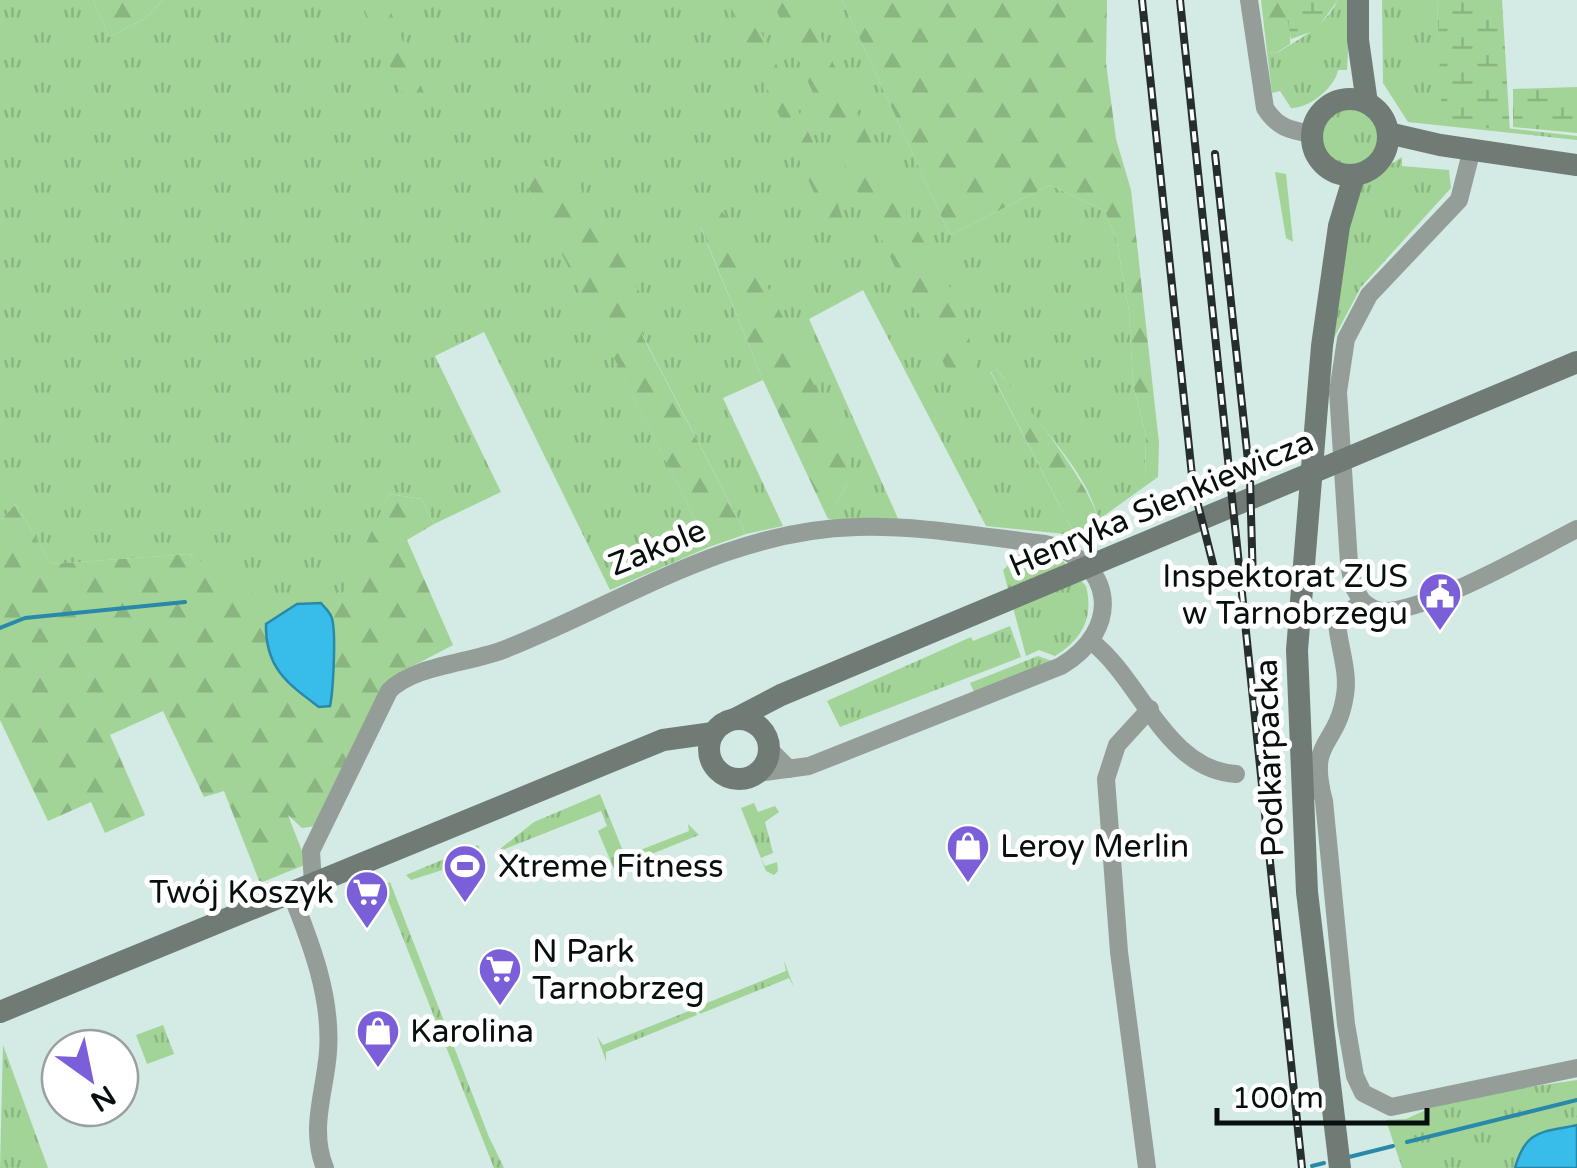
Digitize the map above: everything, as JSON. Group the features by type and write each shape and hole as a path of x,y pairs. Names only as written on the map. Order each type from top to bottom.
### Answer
{"main road":[{"path":"1358,0 1358,40 1367,102 1382,117 1388,141 1368,171 1354,176 1328,168 1314,153 1310,134 1318,114 1341,99 1367,102"},
{"path":"1341,99 1358,40"},
{"path":"1388,141 1425,150 1440,145 1577,155"},
{"path":"1525,154 1577,165"},
{"name":"Podkarpacka","path":"1328,168 1339,226"},
{"name":"Podkarpacka","path":"1340,1168 1307,892 1297,650 1312,440 1339,226 1354,176"},
{"name":"Henryka Sienkiewicza","path":"734,720 770,701 1577,362"},
{"path":"639,751 698,756 733,778 757,773 766,741 770,701"},
{"path":"0,1012 672,738 714,733 734,720 753,723 766,741"},
{"path":"713,764 709,752 714,733"}],"street":[{"path":"1249,0 1265,108 1273,121 1286,129 1310,134"},
{"path":"1472,150 1459,200 1369,295 1346,338 1339,417 1353,586 1373,610 1390,611 1443,592 1577,529"},
{"name":"Zakole","path":"302,888 311,850 398,682 492,655 649,581 750,544 856,527 1059,547 1086,562 1101,591 1104,612 1092,642"},
{"path":"1362,601 1337,623 1346,694 1316,764 1357,1085 1371,1100 1392,1107 1577,1068"},
{"path":"757,773 809,766 1049,672 1079,656 1092,642 1113,659 1195,762 1236,774"},
{"path":"1147,1168 1119,952 1106,779 1117,745 1150,709"},
{"path":"766,741 789,770"},
{"path":"302,888 328,1022 316,1128 325,1168"}],"green space":[{"path":"0,0 93,0 109,37 146,18 163,0 842,0 950,235 1050,185 1105,211 1117,242 1129,311 1133,384 1146,436 1145,478 1158,477 1098,520 1093,502 1072,464 996,369 990,371 1075,535 986,526 863,290 809,319 900,523 828,519 848,483 700,226 763,380 723,398 783,526 746,534 642,334 545,166 522,174 709,547 610,590 484,332 435,356 501,492 434,524 422,499 389,494 352,579 327,616 311,630 292,640 190,554 51,564 16,504 0,521"},
{"path":"93,0 163,0 146,18 109,37"},
{"path":"360,0 386,0 424,93 406,101"},
{"path":"727,0 746,0 829,176 848,236 839,239 831,230"},
{"path":"772,0 803,0 893,188 960,305 977,367 958,378 947,370 849,175"},
{"path":"842,0 1107,0 1106,63 1116,139 1131,190 1159,443 1158,477 1145,479 1146,436 1133,384 1129,311 1117,242 1105,211 1050,185 950,235"},
{"path":"1261,0 1292,0 1290,44 1276,53 1267,52"},
{"path":"1284,0 1338,0 1316,30 1291,39"},
{"path":"1338,0 1351,0 1347,70 1338,70 1332,84 1313,101 1291,108 1280,91 1272,93 1267,52 1277,53 1311,31"},
{"path":"1382,0 1437,0 1443,121 1577,136 1577,140 1408,122 1383,83"},
{"path":"1437,0 1502,0 1510,132 1442,121"},
{"path":"1577,87 1577,133 1513,127 1513,89"},
{"path":"1350,109 1370,117 1378,137 1370,157 1350,165 1330,157 1322,137 1330,117"},
{"path":"1402,157 1402,166 1449,170 1451,188 1361,287 1334,338 1347,233 1360,184"},
{"path":"545,166 570,171 614,242 648,309 642,335 746,534 709,547 521,173"},
{"path":"1275,172 1286,174 1293,242 1286,238"},
{"path":"719,207 774,300 849,465 848,483 828,519 763,380 700,225"},
{"path":"996,369 1083,486 1098,520 1089,531 1075,535 990,370"},
{"path":"389,494 422,499 434,524 407,540 453,645 394,676 316,826 302,828 288,815 307,864 260,883 224,791 204,797 163,711 110,735 145,815 105,833 91,802 48,821 0,720 0,521 16,504 51,564 189,554 252,592 275,616 316,631 339,601"},
{"path":"1022,552 1063,561 1086,586 1088,608 1084,627 1055,656 1039,650 1026,656 1003,570"},
{"path":"1010,626 1021,657 840,727 827,701 971,637 973,641"},
{"path":"1038,656 1052,661 974,692 970,683"},
{"path":"600,794 625,856 689,831 688,824 699,835 614,869 598,831 607,826 601,811 495,853 534,822"},
{"path":"754,803 758,812 775,806 779,812 765,822 773,853 761,858 765,866 777,862 774,875 766,871 741,808"},
{"path":"478,845 483,857 411,880 406,875"},
{"path":"390,882 504,1168 494,1168 382,885"},
{"path":"784,961 794,987 789,978 700,1014 697,1007 786,971"},
{"path":"694,1009 697,1015 606,1052 606,1061 597,1036 603,1045"},
{"path":"163,1025 174,1054 147,1064 140,1034"},
{"path":"3,1045 48,1168 0,1168"},
{"path":"1577,1080 1577,1125 1530,1139 1515,1168 1402,1168 1386,1120 1406,1119 1452,1098"}],"water":[{"path":"321,603 333,622 334,660 330,706 319,707 288,682 274,664 266,624 297,604"},
{"path":"1577,1125 1577,1168 1515,1168 1530,1139"}],"waterway":[{"path":"0,628 25,618 185,602"},
{"path":"1407,1142 1577,1100"},
{"path":"1349,1157 1393,1146"},
{"path":"1312,1166 1324,1163"}],"railway":[{"path":"1142,0 1193,485 1215,572"},
{"path":"1180,0 1302,1168"},
{"path":"1215,154 1250,479 1253,583"}],"place":[{"name":"Inspektorat ZUS w Tarnobrzegu","path":"1440,632"},
{"name":"Leroy Merlin","path":"968,884"},
{"name":"Xtreme Fitness","path":"465,904"},
{"name":"Twój Koszyk","path":"367,930"},
{"name":"N Park Tarnobrzeg","path":"500,1007"},
{"name":"Karolina","path":"378,1069"}]}
